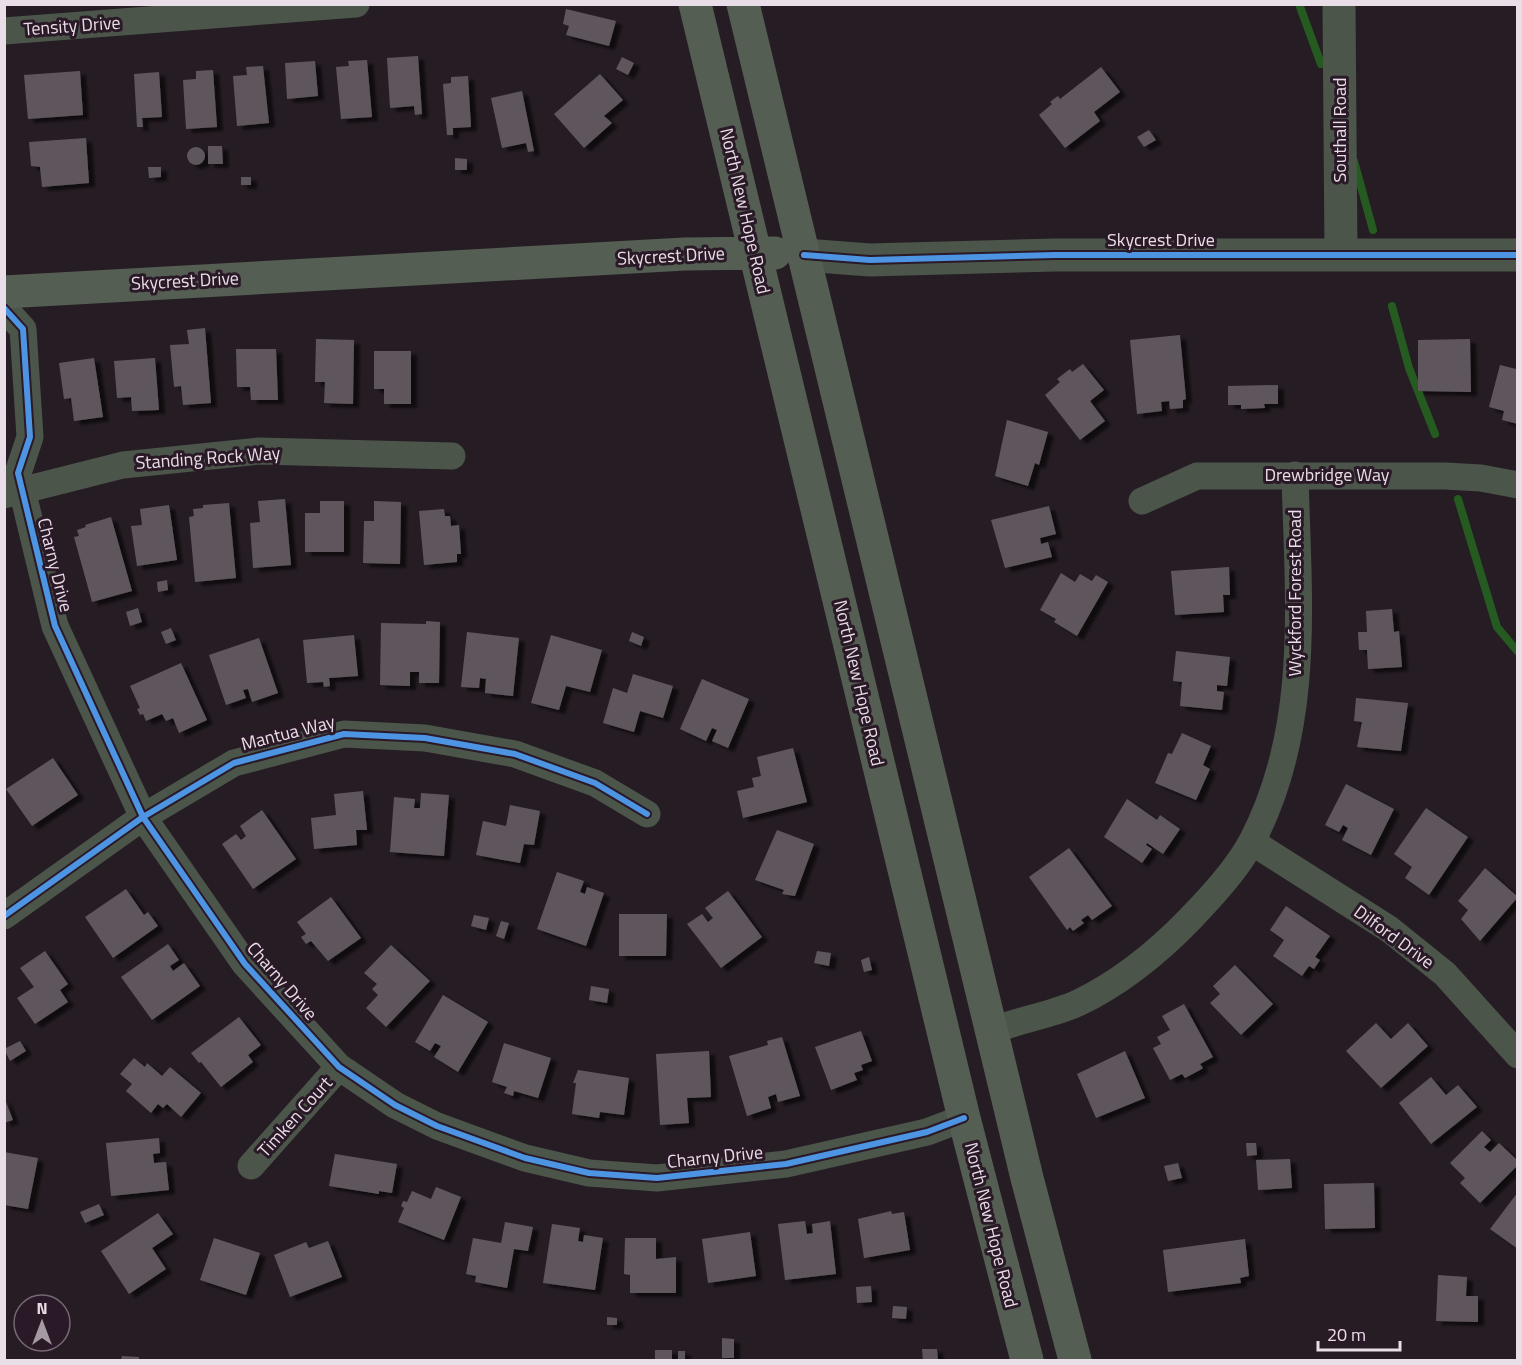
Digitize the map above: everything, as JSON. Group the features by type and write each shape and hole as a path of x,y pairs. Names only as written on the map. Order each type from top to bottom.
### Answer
{"main road":[{"name":"North New Hope Road","path":"695,4 964,1118 1027,1360"},
{"path":"743,4 991,1031 1075,1360"},
{"name":"Skycrest Drive","path":"4,292 755,252 804,255"}],"street":[{"name":"Tensity Drive","path":"4,31 356,4"},
{"name":"Southall Road","path":"1340,4 1341,255"},
{"name":"Skycrest Drive","path":"804,255 861,260 1067,255 1518,255"},
{"path":"4,308 23,329 30,437 12,478"},
{"name":"Standing Rock Way","path":"12,478 259,451 452,456"},
{"name":"Wyckford Forest Road","path":"991,1031 1077,1003 1120,978 1167,942 1190,919 1213,895 1252,842 1273,792 1293,711 1299,650 1295,475"},
{"name":"Drewbridge Way","path":"1142,501 1197,476 1445,476 1481,478 1518,485"},
{"name":"Charny Drive","path":"12,478 55,626 143,817 245,964 339,1068 395,1105 437,1126 525,1158 589,1173 657,1178 786,1164 927,1132 964,1118"},
{"name":"Mantua Way","path":"4,916 143,817 234,763 344,734 425,738 515,754 595,783 647,814"},
{"name":"Dilford Drive","path":"1252,842 1389,929 1445,974 1518,1055"},
{"name":"Timken Court","path":"251,1166 339,1068"}],"building":[{"path":"566,9 616,21 609,46 566,35 569,26 563,24"},
{"path":"418,56 422,114 415,115 414,106 390,108 387,58"},
{"path":"622,57 634,63 628,75 616,69"},
{"path":"367,60 372,117 341,119 336,67 349,66 348,61"},
{"path":"315,61 318,96 287,99 285,63"},
{"path":"263,66 269,123 237,126 233,76 247,75 246,67"},
{"path":"1101,67 1120,92 1094,112 1100,121 1065,148 1039,115 1052,104 1050,102 1055,98 1058,96 1060,99"},
{"path":"213,70 217,127 186,129 183,80 196,79 196,71"},
{"path":"80,71 83,115 28,119 24,75"},
{"path":"159,72 162,117 142,118 143,127 137,127 134,74"},
{"path":"600,74 623,100 604,116 612,123 584,148 554,114"},
{"path":"468,76 471,127 453,128 453,135 447,135 443,84 451,83 451,77"},
{"path":"522,91 534,151 528,152 526,143 502,148 491,98"},
{"path":"1149,130 1156,140 1144,147 1137,137"},
{"path":"86,138 89,183 42,187 40,167 31,166 29,142"},
{"path":"208,146 222,146 223,164 208,164"},
{"path":"196,147 202,150 205,156 202,162 196,165 190,162 187,156 190,150"},
{"path":"455,158 467,159 467,170 455,170"},
{"path":"148,167 161,167 161,177 149,178"},
{"path":"241,177 251,177 251,185 241,185"},
{"path":"205,328 211,403 183,405 181,386 174,387 170,345 189,344 187,330"},
{"path":"1180,335 1186,399 1183,400 1183,408 1170,409 1169,401 1161,402 1162,411 1137,414 1130,340"},
{"path":"316,339 354,340 353,404 324,403 325,382 315,382"},
{"path":"1470,339 1471,392 1418,391 1418,340"},
{"path":"236,349 276,349 278,400 251,400 250,387 237,387"},
{"path":"374,351 411,351 411,404 384,404 384,389 374,389"},
{"path":"94,358 103,417 74,421 71,398 64,399 59,363"},
{"path":"155,358 159,410 132,411 131,397 117,398 114,361"},
{"path":"1083,364 1104,390 1090,401 1105,421 1080,440 1045,395 1060,382 1057,379 1070,369 1072,372"},
{"path":"1500,365 1516,369 1518,365 1518,424 1502,420 1504,411 1489,407"},
{"path":"1278,385 1278,404 1264,404 1265,408 1241,409 1241,405 1228,405 1228,386"},
{"path":"1007,420 1048,432 1039,465 1035,463 1028,486 995,476"},
{"path":"285,499 291,565 253,568 250,523 260,522 258,501"},
{"path":"320,501 344,501 344,552 305,552 305,513 320,513"},
{"path":"374,501 401,502 400,564 363,563 364,521 374,521"},
{"path":"229,503 236,578 195,582 189,517 194,516 193,509 203,508 203,505"},
{"path":"169,505 177,560 137,566 131,526 142,525 140,509"},
{"path":"1049,506 1056,534 1040,538 1041,544 1048,542 1052,557 1005,568 991,520"},
{"path":"444,509 445,516 450,516 451,526 459,525 461,554 457,554 457,562 424,565 419,511"},
{"path":"111,517 132,591 92,602 74,537 79,536 77,530 86,527 85,525"},
{"path":"1229,567 1230,595 1223,595 1224,612 1175,615 1171,571"},
{"path":"1061,573 1075,582 1080,574 1092,581 1096,575 1108,582 1077,636 1054,622 1056,619 1040,610"},
{"path":"167,580 168,590 158,592 157,582"},
{"path":"138,608 142,622 130,626 126,612"},
{"path":"1392,609 1394,632 1399,631 1402,667 1368,669 1367,650 1359,650 1358,632 1367,632 1366,611"},
{"path":"426,621 440,622 439,683 419,683 419,672 410,672 410,686 380,685 381,623 426,624"},
{"path":"171,628 176,640 166,644 161,632"},
{"path":"467,632 519,638 513,696 485,693 486,679 480,678 479,688 461,687"},
{"path":"632,632 644,637 641,646 629,641"},
{"path":"354,635 358,676 329,678 330,686 324,687 323,682 307,683 303,640"},
{"path":"551,635 602,650 590,692 566,686 559,710 531,703"},
{"path":"259,638 278,693 252,702 248,689 243,690 246,698 226,705 209,655"},
{"path":"1176,651 1230,657 1227,686 1217,685 1217,691 1224,692 1222,710 1180,706 1182,682 1173,681"},
{"path":"181,663 207,720 179,733 173,718 166,721 162,714 146,721 137,709 140,708 130,686"},
{"path":"633,674 673,686 663,718 640,711 634,732 603,723 613,688 627,693"},
{"path":"702,679 749,699 728,748 712,741 717,730 712,728 706,741 680,729"},
{"path":"1356,698 1408,703 1401,751 1357,747 1362,722 1354,721"},
{"path":"1182,733 1211,746 1203,765 1210,769 1196,800 1155,783 1168,753 1172,754"},
{"path":"793,748 807,802 743,818 737,791 754,787 752,778 761,776 757,757"},
{"path":"53,758 78,795 32,826 6,789"},
{"path":"1346,784 1394,809 1371,855 1342,840 1348,828 1343,825 1339,832 1325,825"},
{"path":"363,791 367,830 356,830 357,845 314,849 311,818 336,815 334,794"},
{"path":"421,793 449,795 444,856 390,852 394,797 415,799 414,808 420,808"},
{"path":"1127,799 1157,820 1160,815 1180,829 1163,854 1147,843 1146,845 1152,849 1142,863 1104,837"},
{"path":"510,805 540,811 534,845 524,844 520,863 476,855 483,821 506,826"},
{"path":"1426,808 1468,837 1429,895 1405,878 1412,867 1394,854"},
{"path":"262,810 296,859 253,889 222,844 236,834 241,840 246,836 240,826"},
{"path":"777,830 814,844 795,896 782,894 784,890 755,880"},
{"path":"1069,848 1112,906 1092,920 1088,915 1081,920 1084,923 1073,931 1070,927 1067,930 1029,877"},
{"path":"1485,868 1518,897 1480,941 1461,919 1468,910 1458,901"},
{"path":"557,872 584,881 580,892 585,894 587,887 604,893 586,946 537,929"},
{"path":"126,889 144,915 148,912 158,926 113,958 85,917"},
{"path":"728,891 762,937 721,968 687,924 702,914 708,922 713,918 705,908"},
{"path":"331,897 361,938 328,961 311,941 306,944 301,937 306,934 297,922"},
{"path":"1286,906 1330,936 1315,957 1320,960 1314,969 1309,966 1302,976 1273,956 1284,940 1270,930"},
{"path":"619,914 667,914 666,956 619,956"},
{"path":"474,915 489,918 486,930 471,926"},
{"path":"501,921 509,923 504,939 496,936"},
{"path":"168,944 179,960 170,966 173,971 184,963 200,986 152,1020 121,977"},
{"path":"391,945 430,981 386,1027 366,1008 378,995 372,989 377,984 364,973"},
{"path":"45,951 68,984 60,990 68,1002 35,1024 17,998 34,987 20,968"},
{"path":"817,951 831,953 829,966 814,963"},
{"path":"869,957 872,970 864,972 861,960"},
{"path":"1235,965 1273,1004 1241,1035 1210,1003 1220,994 1213,986"},
{"path":"591,986 609,989 607,1003 589,1000"},
{"path":"443,995 488,1022 458,1072 434,1057 441,1046 435,1043 430,1051 415,1042"},
{"path":"1184,1004 1213,1057 1200,1064 1203,1068 1200,1070 1185,1078 1182,1074 1170,1080 1153,1048 1161,1044 1157,1037 1170,1030 1162,1016"},
{"path":"239,1017 261,1045 248,1055 253,1062 221,1087 191,1053"},
{"path":"1376,1023 1391,1039 1408,1023 1428,1046 1381,1088 1346,1051"},
{"path":"861,1031 872,1061 861,1065 863,1070 854,1073 857,1080 831,1090 815,1047"},
{"path":"782,1037 800,1096 778,1102 776,1094 768,1097 771,1108 747,1116 729,1056 768,1045 767,1041"},
{"path":"20,1041 26,1051 10,1061 4,1049"},
{"path":"504,1043 551,1058 538,1098 514,1091 513,1096 504,1093 507,1087 492,1082"},
{"path":"709,1051 711,1097 687,1098 689,1123 660,1125 656,1054"},
{"path":"1125,1051 1145,1098 1096,1118 1077,1074"},
{"path":"134,1058 145,1067 147,1063 162,1076 170,1067 201,1093 181,1117 167,1104 163,1108 158,1104 151,1113 126,1091 132,1084 120,1074"},
{"path":"578,1070 629,1078 624,1115 600,1112 599,1118 572,1114 576,1083 573,1083"},
{"path":"1431,1077 1446,1095 1458,1085 1477,1107 1431,1144 1399,1103"},
{"path":"4,1097 13,1120 4,1123"},
{"path":"1482,1131 1491,1140 1484,1147 1490,1152 1499,1143 1518,1161 1518,1165 1480,1203 1460,1183 1465,1178 1450,1163"},
{"path":"159,1138 160,1153 153,1154 154,1163 166,1162 169,1190 111,1196 106,1143"},
{"path":"1246,1143 1256,1143 1257,1155 1247,1156"},
{"path":"4,1152 38,1158 28,1209 4,1205"},
{"path":"335,1154 397,1164 392,1193 379,1191 379,1194 329,1186"},
{"path":"1290,1159 1292,1188 1258,1190 1256,1160"},
{"path":"1178,1163 1182,1178 1168,1181 1164,1166"},
{"path":"1374,1183 1375,1228 1325,1229 1324,1184"},
{"path":"436,1187 461,1197 444,1240 398,1222 404,1208 401,1206 403,1201 407,1202 412,1191 431,1199"},
{"path":"1518,1192 1518,1249 1490,1229"},
{"path":"99,1204 104,1215 85,1223 80,1212"},
{"path":"891,1211 892,1214 904,1212 910,1250 864,1258 858,1219"},
{"path":"158,1213 173,1234 152,1248 166,1269 129,1294 101,1251"},
{"path":"805,1221 807,1234 813,1233 812,1224 830,1221 836,1274 785,1280 778,1224"},
{"path":"505,1222 533,1227 528,1251 514,1249 507,1288 475,1282 476,1276 466,1274 473,1238 501,1243"},
{"path":"552,1224 580,1228 578,1241 583,1242 584,1235 603,1238 595,1290 543,1283"},
{"path":"750,1232 756,1276 708,1283 702,1239"},
{"path":"214,1238 260,1253 246,1295 200,1280"},
{"path":"625,1238 656,1238 656,1259 676,1257 676,1293 630,1293 630,1275 624,1274"},
{"path":"1245,1239 1249,1276 1240,1278 1241,1283 1168,1292 1163,1250"},
{"path":"328,1241 342,1277 290,1297 274,1255 306,1242 309,1248"},
{"path":"1438,1275 1467,1277 1466,1296 1478,1296 1478,1322 1436,1321"},
{"path":"871,1286 872,1302 857,1303 856,1287"},
{"path":"893,1306 907,1307 906,1319 892,1318"},
{"path":"607,1317 617,1318 617,1325 607,1325"},
{"path":"722,1338 734,1339 734,1358 722,1358"},
{"path":"922,1349 937,1349 938,1360 923,1360"},
{"path":"655,1350 672,1350 672,1360 655,1360"},
{"path":"678,1351 685,1351 685,1360 678,1360"},
{"path":"122,1356 139,1357 139,1360 121,1360"}],"waterway":[{"path":"1299,4 1321,64"},
{"path":"1354,161 1373,230"},
{"path":"1392,306 1409,368 1435,434"},
{"path":"1458,499 1497,627 1518,652"}],"cycle path":[{"path":"804,255 870,260 1055,255 1518,255"},
{"path":"4,308 23,329 30,437 18,473 55,626 143,817 245,964 339,1067 395,1105 437,1126 525,1158 589,1173 657,1178 786,1164 927,1132 964,1118"},
{"path":"4,916 143,817 234,763 344,734 425,738 515,754 595,783 647,814"}]}
